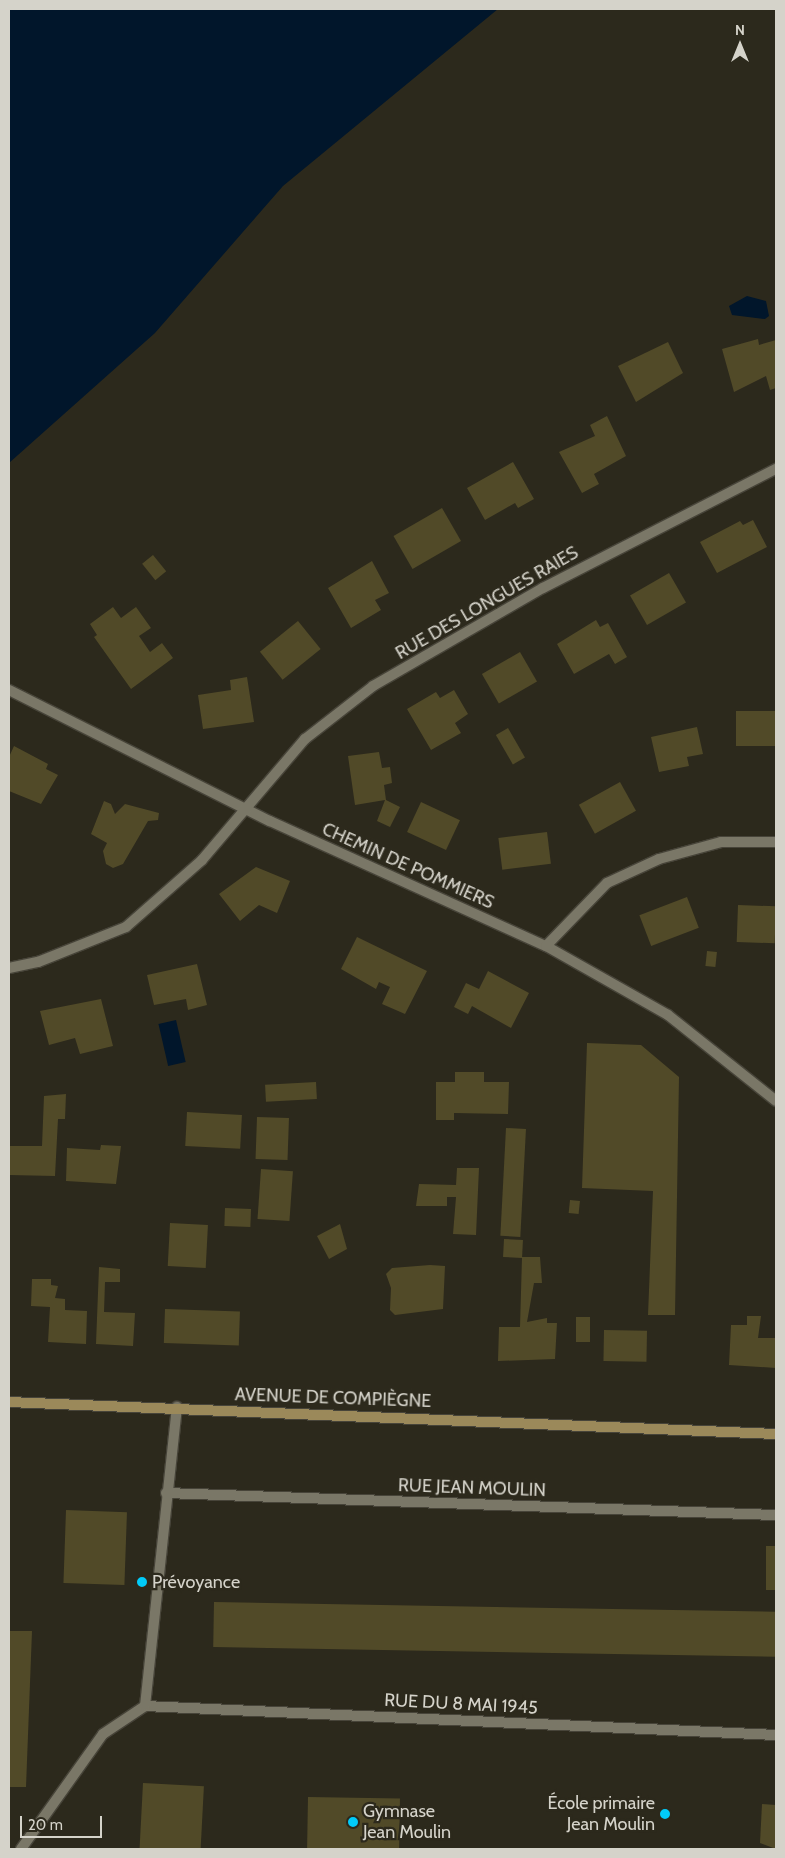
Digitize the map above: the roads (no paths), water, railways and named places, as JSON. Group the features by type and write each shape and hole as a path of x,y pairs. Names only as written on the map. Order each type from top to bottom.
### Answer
{"main road":[{"name":"AVENUE DE COMPIÈGNE","path":"9,1402 776,1434"},
{"name":"AVENUE DE COMPIÈGNE","path":"656,1428 776,1428"}],"street":[{"name":"RUE DES LONGUES RAIES","path":"9,968 38,962 126,927 202,860 248,810 305,740 373,686 543,588 776,469"},
{"name":"CHEMIN DE POMMIERS","path":"9,690 248,810 546,946 668,1015 776,1101"},
{"path":"546,946 607,883 659,858 721,842 776,842"},
{"path":"21,1849 104,1734 145,1706 166,1493 177,1408"},
{"name":"RUE JEAN MOULIN","path":"166,1493 776,1515"},
{"name":"RUE DU 8 MAI 1945","path":"145,1706 776,1735"}],"water":[{"path":"9,9 498,9 283,186 155,333 9,463"},
{"path":"747,296 766,301 769,316 765,319 732,315 729,306"},
{"path":"176,1020 186,1062 168,1066 158,1024"}],"place":[{"name":"Prévoyance","path":"142,1582"},
{"name":"École primaire Jean Moulin","path":"665,1814"},
{"name":"Gymnase Jean Moulin","path":"353,1822"}]}
